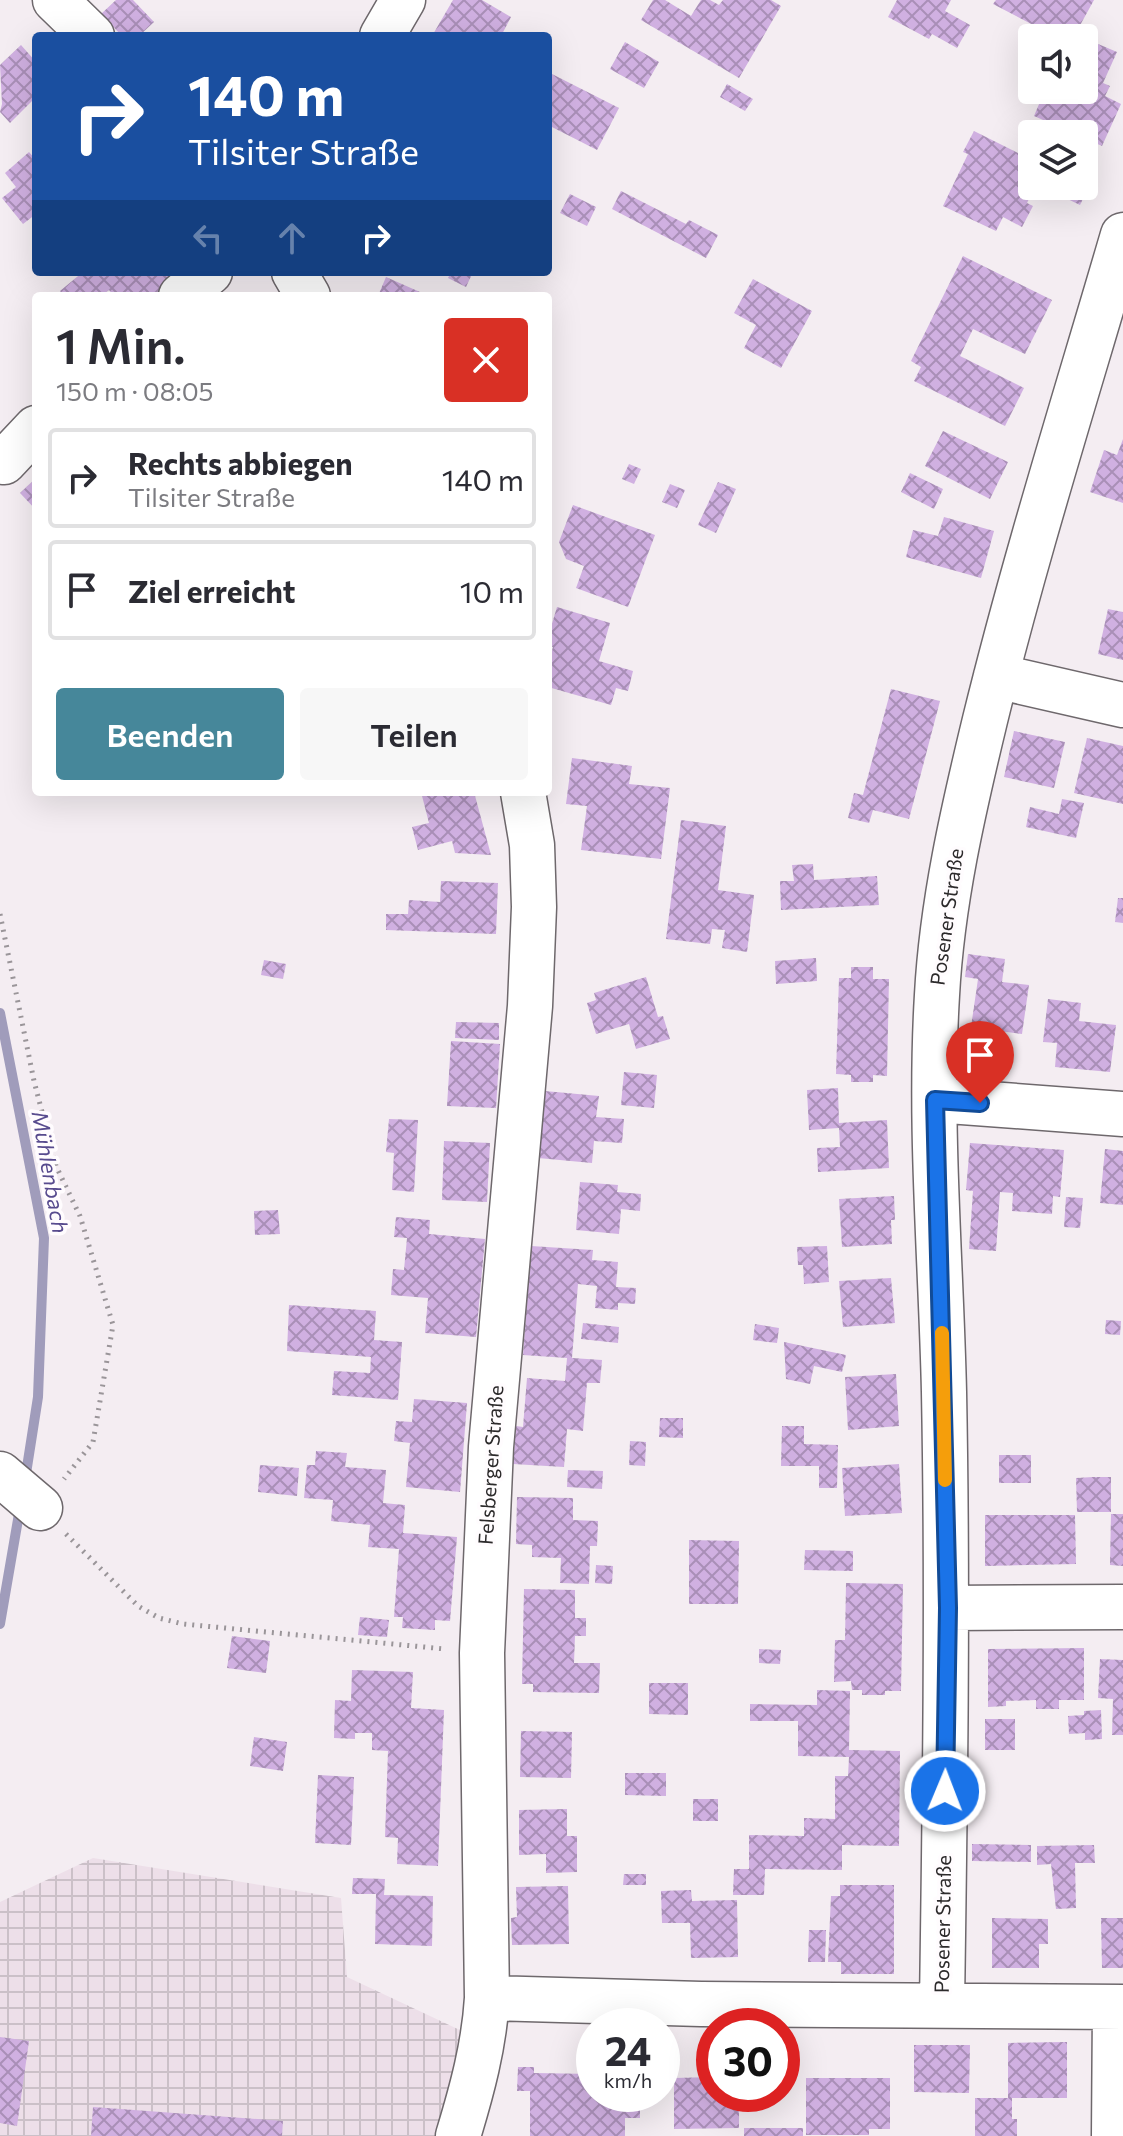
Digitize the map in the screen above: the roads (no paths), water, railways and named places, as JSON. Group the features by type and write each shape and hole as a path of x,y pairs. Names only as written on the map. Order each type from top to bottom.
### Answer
{"street":[{"path":"55,0 88,32"},
{"path":"384,32 403,0"},
{"name":"Posener Straße","path":"942,2005 948,1608 935,1100 937,994 947,902 961,821 996,676 1024,569 1123,235"},
{"path":"186,292 205,276"},
{"path":"4,462 32,432"},
{"path":"996,676 1123,705"},
{"name":"Felsberger Straße","path":"458,2136 475,2079 487,1998 482,1653 491,1447 530,1006 534,907 532,845 524,796"},
{"path":"935,1100 1123,1114"},
{"path":"4,1477 40,1508"},
{"path":"948,1608 1123,1607"},
{"path":"487,1998 701,2004 1119,2007 1114,2136"}],"waterway":[{"name":"Mühlenbach","path":"0,1013 44,1238 38,1397 25,1480"},
{"name":"Mühlenbach","path":"0,1624 20,1508"}]}
